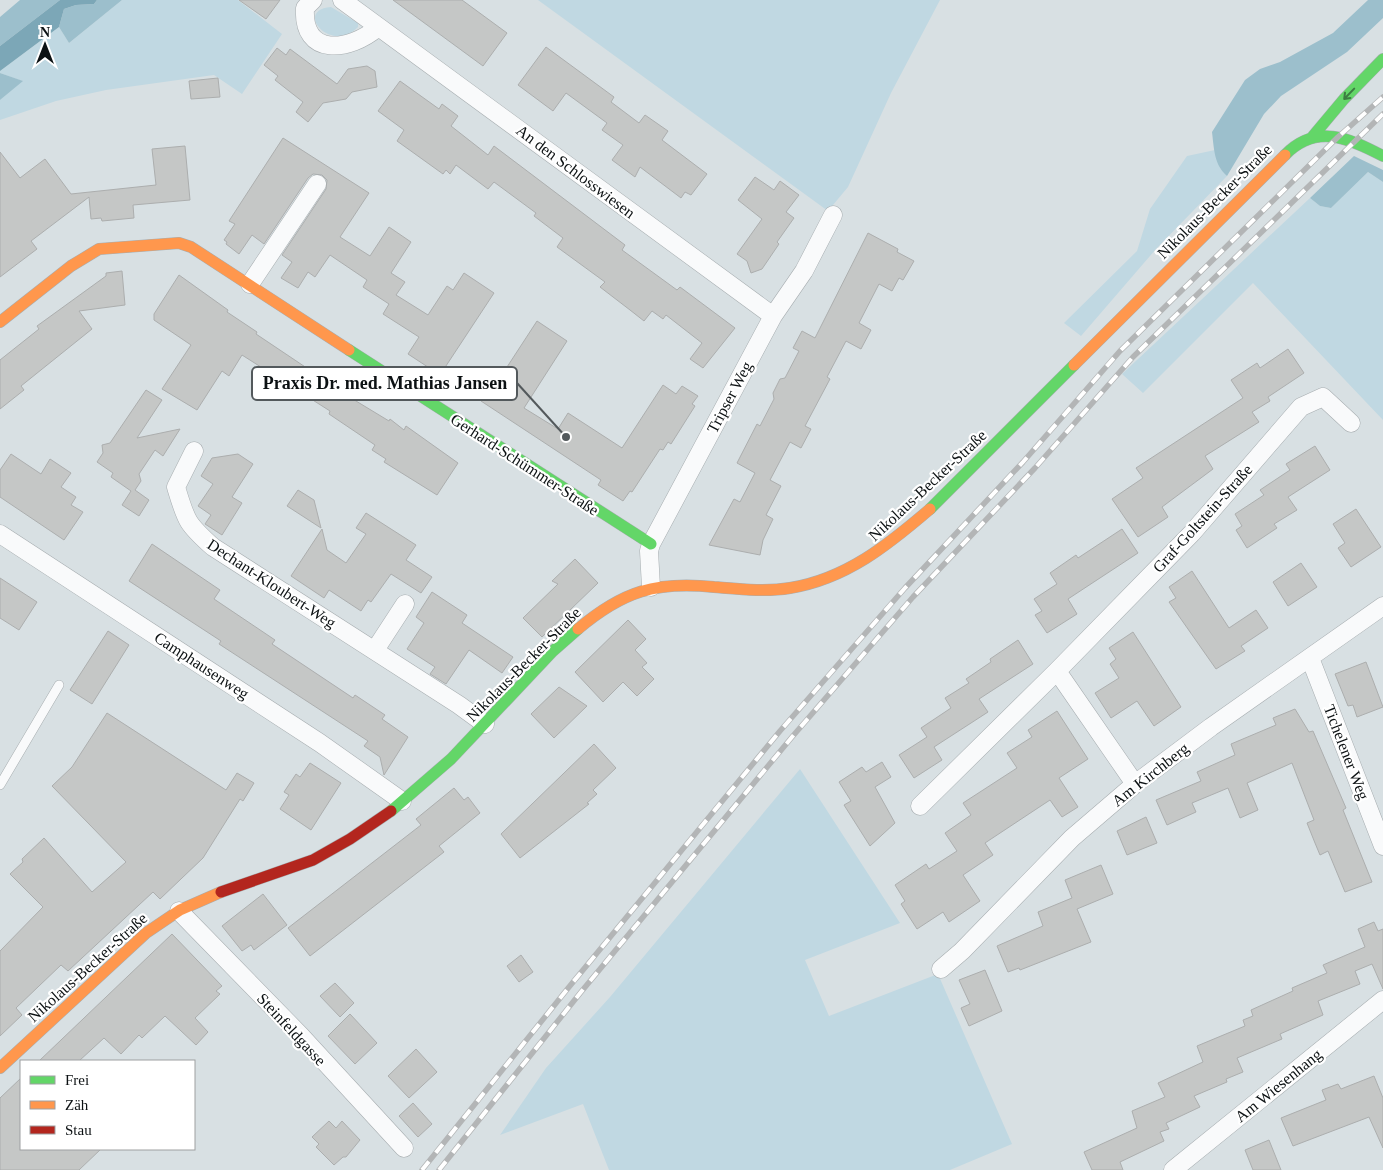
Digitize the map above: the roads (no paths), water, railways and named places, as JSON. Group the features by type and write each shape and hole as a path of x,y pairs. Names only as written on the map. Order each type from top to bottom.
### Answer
{"main road":[{"path":"1313,136 1344,99 1383,60"},
{"path":"1313,136 1327,135 1354,142 1383,156"},
{"name":"Nikolaus-Becker-Straße","path":"0,1068 147,932 179,911 213,894 312,860 348,841 402,801 485,724 547,658 598,613 631,593 651,587 706,585 760,590 791,588 823,581 878,553 939,501 1296,143 1313,136"},
{"name":"Gerhard-Schümmer-Straße","path":"0,322 71,266 99,250 178,243 190,247 250,284 516,459 651,544"}],"street":[{"path":"313,0 306,8 306,27 310,36 330,47 366,37 377,28"},
{"name":"An den Schlosswiesen","path":"342,0 377,28 476,97 773,316"},
{"path":"250,284 317,184"},
{"name":"Tripser Weg","path":"651,587 649,551 651,544 773,316 804,271 833,215"},
{"name":"Graf-Goltstein-Straße","path":"920,806 1058,671 1195,529 1301,407 1323,397 1351,423"},
{"name":"Dechant-Kloubert-Weg","path":"194,451 176,487 185,518 194,530 213,546 485,724"},
{"name":"Camphausenweg","path":"0,534 320,742 402,801"},
{"path":"374,650 405,604"},
{"name":"Am Kirchberg","path":"941,969 962,952 1072,838 1135,784 1211,727 1383,606"},
{"name":"Tichelener Weg","path":"1310,658 1383,846"},
{"path":"1058,671 1135,784"},
{"name":"Steinfeldgasse","path":"179,911 301,1036 404,1148"},
{"name":"Am Wiesenhang","path":"1173,1170 1383,1000"}],"lane":[{"path":"0,785 59,685"}],"railway":[{"path":"422,1170 569,987 780,731 905,588 1023,462 1120,351 1338,137 1383,97"},
{"path":"439,1170 581,992 792,737 913,597 1035,468 1133,357 1383,114"}],"place":[{"name":"Praxis Dr. med. Mathias Jansen","path":"566,437"}]}
